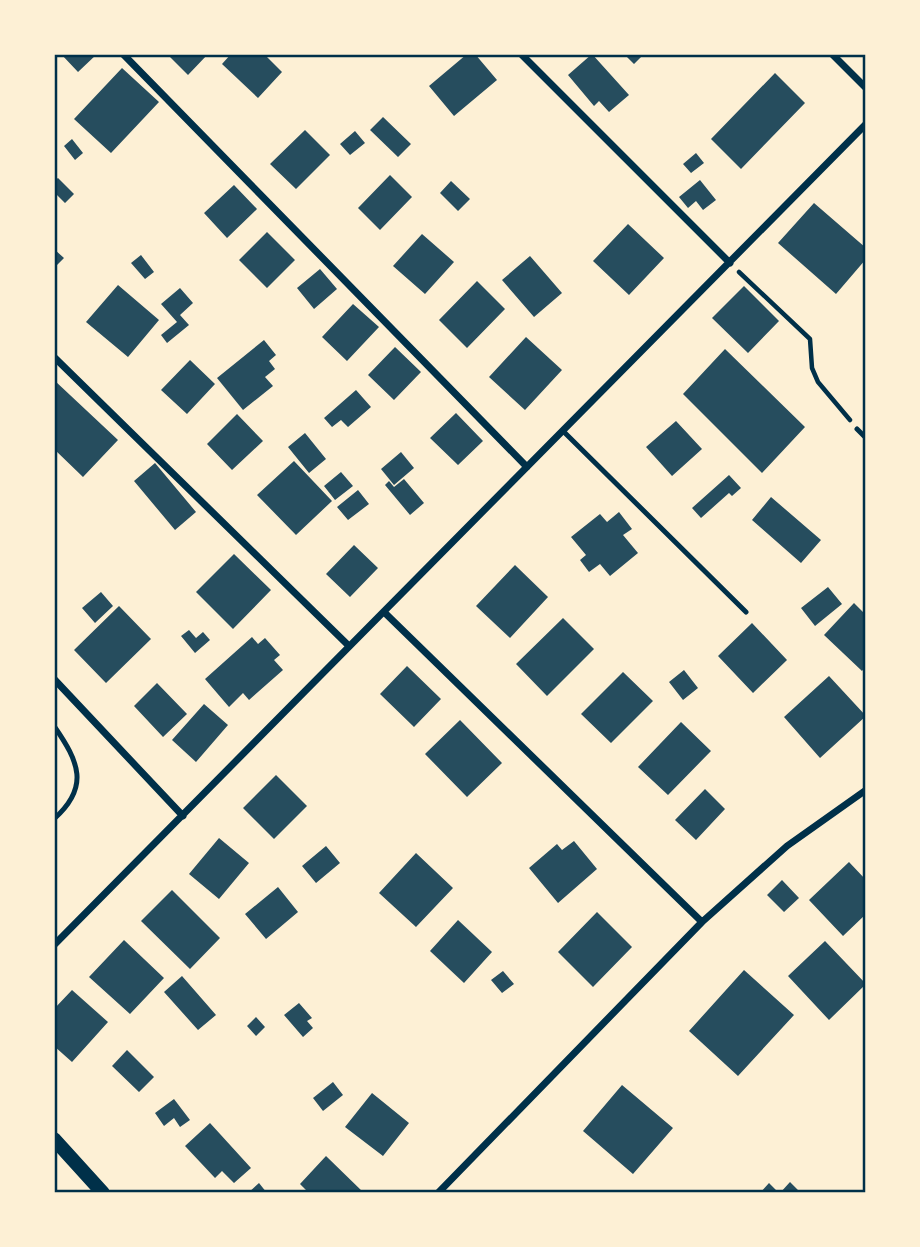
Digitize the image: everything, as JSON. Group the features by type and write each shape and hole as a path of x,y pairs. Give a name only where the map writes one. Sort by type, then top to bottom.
{"main road":[{"path":"54,1139 103,1193"}],"street":[{"path":"123,54 527,467"},
{"path":"521,54 730,263"},
{"path":"832,54 866,89"},
{"path":"54,945 866,124"},
{"path":"54,357 349,646"},
{"path":"384,612 702,922"},
{"path":"54,679 183,816"},
{"path":"438,1193 702,922 787,846 866,790"}],"lane":[{"path":"857,429 866,438"},
{"path":"563,431 746,612"},
{"path":"54,726 71,755 78,785 75,797 54,819"}],"path":[{"path":"730,263 810,339 812,368 818,382 857,429"}],"building":[{"path":"61,54 97,54 78,72"},
{"path":"167,54 208,54 188,75"},
{"path":"231,54 264,54 282,72 258,98 222,64"},
{"path":"467,54 475,54 497,80 454,116 429,86"},
{"path":"592,54 629,95 609,112 599,101 594,106 568,75"},
{"path":"624,54 644,54 634,64"},
{"path":"122,68 159,102 111,153 74,119"},
{"path":"775,73 805,103 741,169 711,139"},
{"path":"383,117 411,144 398,157 370,130"},
{"path":"305,130 330,155 296,189 270,164"},
{"path":"355,131 365,143 350,155 340,144"},
{"path":"72,139 83,153 75,160 64,146"},
{"path":"696,153 704,163 691,173 683,164"},
{"path":"390,175 412,197 380,230 358,208"},
{"path":"58,178 74,194 65,203 54,192 54,181"},
{"path":"700,180 716,200 703,210 696,201 688,208 679,197"},
{"path":"451,181 470,199 458,211 440,193"},
{"path":"234,185 257,209 227,238 204,213"},
{"path":"814,203 866,248 866,259 836,294 778,243"},
{"path":"628,224 664,258 629,295 593,261"},
{"path":"267,232 295,260 267,288 239,260"},
{"path":"422,234 454,262 425,294 393,266"},
{"path":"54,249 64,258 54,268"},
{"path":"141,255 154,272 145,279 131,263"},
{"path":"530,256 562,293 534,317 502,280"},
{"path":"320,269 337,289 314,309 297,288"},
{"path":"477,281 505,309 467,348 439,320"},
{"path":"118,285 159,320 128,357 86,322"},
{"path":"744,286 779,321 748,353 712,318"},
{"path":"180,288 193,303 180,315 189,325 167,343 161,335 177,322 161,304"},
{"path":"353,304 379,327 347,361 322,337"},
{"path":"526,337 562,370 525,410 489,377"},
{"path":"264,340 276,355 269,361 275,369 265,377 273,386 243,410 217,378"},
{"path":"395,347 421,372 394,400 368,375"},
{"path":"725,349 805,427 762,473 683,394"},
{"path":"190,360 215,384 187,414 161,390"},
{"path":"54,380 118,440 83,477 54,449"},
{"path":"356,390 371,407 348,427 341,420 332,427 324,418"},
{"path":"456,413 483,441 458,465 430,438"},
{"path":"237,414 263,441 232,470 207,444"},
{"path":"676,421 702,449 672,476 646,447"},
{"path":"305,433 326,459 309,473 288,447"},
{"path":"401,452 414,468 394,485 381,469"},
{"path":"294,461 332,501 296,535 257,495"},
{"path":"155,463 196,512 175,530 134,481"},
{"path":"341,472 353,486 335,500 324,486"},
{"path":"729,475 741,488 732,496 729,493 701,518 692,508"},
{"path":"404,479 424,503 410,515 385,485 389,481 394,487"},
{"path":"358,490 369,504 348,520 337,507"},
{"path":"771,497 821,540 801,563 752,520"},
{"path":"619,512 632,529 623,535 638,553 610,576 600,564 589,572 580,560 586,555 571,537 600,514 607,522"},
{"path":"354,545 378,568 350,597 326,574"},
{"path":"234,554 271,590 233,629 196,592"},
{"path":"515,565 548,597 510,638 476,606"},
{"path":"828,587 842,604 815,626 801,608"},
{"path":"101,592 113,606 95,623 82,608"},
{"path":"854,603 866,615 866,666 862,671 824,635"},
{"path":"119,606 151,639 106,683 74,650"},
{"path":"563,618 594,649 547,696 516,664"},
{"path":"752,623 787,660 753,693 718,656"},
{"path":"189,630 196,638 203,632 210,640 195,653 181,636"},
{"path":"252,637 258,644 265,638 280,655 274,660 283,670 249,700 243,693 229,707 205,679"},
{"path":"407,666 441,699 414,727 380,694"},
{"path":"684,670 698,688 683,700 669,682"},
{"path":"623,672 653,701 611,743 581,714"},
{"path":"829,676 866,716 820,758 784,717"},
{"path":"157,683 187,714 163,737 134,706"},
{"path":"204,704 228,725 196,762 172,740"},
{"path":"460,720 502,763 467,797 425,754"},
{"path":"681,722 711,751 668,795 638,767"},
{"path":"276,775 307,806 274,839 243,808"},
{"path":"705,789 725,809 696,840 675,820"},
{"path":"219,838 249,863 219,899 189,874"},
{"path":"574,841 597,869 558,903 529,868 557,844 562,850"},
{"path":"326,846 340,863 316,883 302,866"},
{"path":"416,853 453,888 416,927 379,893"},
{"path":"849,862 866,880 866,914 843,936 809,900"},
{"path":"782,880 799,898 784,912 767,895"},
{"path":"278,887 298,912 266,939 245,914"},
{"path":"172,890 220,938 190,969 141,921"},
{"path":"597,912 632,947 593,987 558,952"},
{"path":"458,920 492,952 464,983 430,951"},
{"path":"124,940 164,978 130,1014 89,977"},
{"path":"825,941 866,984 829,1020 788,976"},
{"path":"744,970 794,1015 738,1076 689,1031"},
{"path":"503,971 514,984 502,993 491,980"},
{"path":"182,976 216,1015 198,1030 164,992"},
{"path":"72,990 108,1022 72,1062 54,1046 54,1009"},
{"path":"299,1003 312,1018 307,1021 313,1028 303,1037 284,1015"},
{"path":"256,1017 265,1027 256,1036 247,1026"},
{"path":"127,1050 154,1077 139,1092 112,1066"},
{"path":"333,1082 343,1095 323,1111 313,1098"},
{"path":"622,1085 673,1128 633,1174 583,1131"},
{"path":"372,1093 409,1123 383,1156 345,1127"},
{"path":"174,1099 190,1120 180,1127 174,1118 164,1126 155,1113"},
{"path":"210,1123 251,1168 234,1183 222,1171 215,1178 185,1146"},
{"path":"326,1156 364,1193 309,1193 300,1184"},
{"path":"790,1182 801,1193 780,1193"},
{"path":"259,1183 267,1193 248,1193"},
{"path":"769,1183 779,1193 760,1193"}]}
